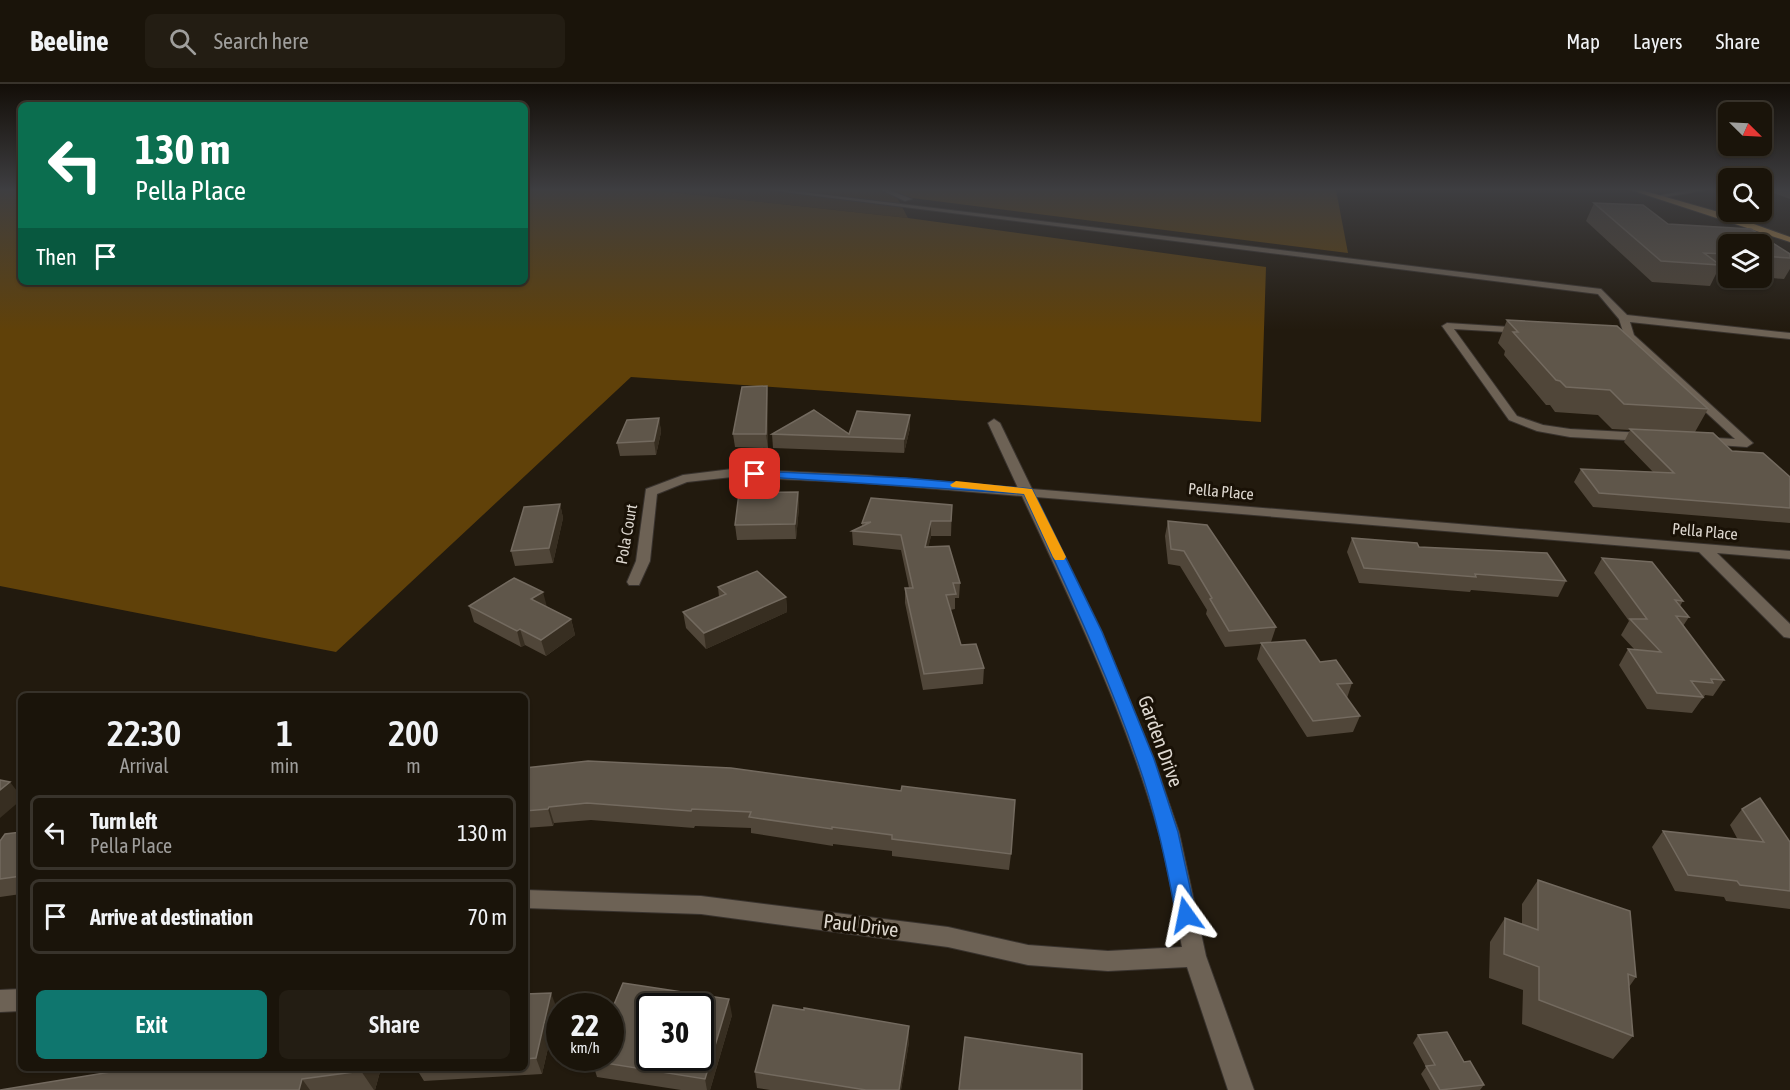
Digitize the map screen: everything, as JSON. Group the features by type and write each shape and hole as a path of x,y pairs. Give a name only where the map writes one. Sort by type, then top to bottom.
{"street":[{"path":"1164,237 1601,292 1624,318 1790,336"},
{"path":"1624,318 1623,336 1747,443 1688,440"},
{"path":"1537,331 1447,326 1514,418 1541,428 1570,433 1652,438"},
{"name":"Garden Drive","path":"994,423 1094,632 1146,759 1168,832 1195,956 1241,1090"},
{"name":"Pella Place","path":"651,492 692,477 732,473 874,480 1790,555"},
{"name":"Pola Court","path":"634,582 643,561 651,492"},
{"path":"1702,547 1790,633"},
{"name":"Paul Drive","path":"528,899 701,905 948,937 1028,955 1108,961 1195,956"},
{"path":"0,1000 18,1000"}],"shaded area":[{"path":"0,237 18,237 18,285 528,285 528,237 1046,237 1266,267 1261,422 631,377 336,652 0,586"},
{"path":"1221,237 1345,237 1348,253"}],"building":[{"path":"1633,237 1718,237 1718,254 1704,253 1718,265 1661,261"},
{"path":"1772,242 1790,254 1790,258 1772,257"},
{"path":"1507,320 1617,326 1708,409 1624,404 1610,390 1566,387 1556,380 1513,332 1518,332"},
{"path":"767,386 766,434 733,434 742,387"},
{"path":"814,410 849,434 857,411 910,415 904,439 772,434"},
{"path":"659,418 654,441 617,443 627,420"},
{"path":"1630,429 1713,433 1732,451 1763,453 1790,477 1790,508 1599,493 1581,469 1674,473"},
{"path":"798,492 795,524 735,525 739,493"},
{"path":"871,498 952,505 951,521 931,521 925,547 949,546 960,583 953,583 956,594 946,595 961,645 976,644 984,668 924,674 905,588 913,588 901,535 852,531 871,522 862,523"},
{"path":"560,504 549,548 511,551 524,507"},
{"path":"1168,521 1207,525 1276,627 1229,631 1184,551 1171,549"},
{"path":"1352,538 1417,543 1419,547 1547,553 1566,581 1364,568"},
{"path":"1602,558 1652,562 1683,601 1675,600 1689,617 1676,616 1724,680 1711,679 1713,683 1691,681 1703,697 1657,693 1628,649 1661,652 1630,619 1647,619"},
{"path":"757,571 786,597 704,633 683,612 726,594 718,587"},
{"path":"514,578 543,592 531,599 571,619 541,640 520,629 517,631 469,606"},
{"path":"1305,640 1320,662 1336,660 1352,683 1337,684 1360,716 1313,721 1261,643"},
{"path":"588,761 731,768 901,791 902,786 1015,800 1011,854 892,839 892,835 749,817 751,812 692,809 691,811 587,803 528,811 528,768"},
{"path":"0,780 10,782 0,790"},
{"path":"1760,798 1790,842 1790,891 1740,885 1737,881 1688,875 1663,831 1764,842 1742,809"},
{"path":"18,832 18,876 0,879 0,841 5,834"},
{"path":"1538,880 1630,911 1636,977 1628,974 1633,1036 1539,1000 1539,967 1504,954 1505,918 1538,930"},
{"path":"623,983 689,993 636,993 636,1068 624,1066 624,993 619,993"},
{"path":"546,993 546,1015 536,1058 528,1059 528,994"},
{"path":"714,997 729,999 714,1049"},
{"path":"773,1005 909,1026 899,1090 866,1090 755,1072"},
{"path":"1447,1032 1464,1062 1470,1061 1484,1085 1440,1090 1426,1066 1435,1065 1418,1035"},
{"path":"965,1037 1082,1054 1082,1090 959,1090"},
{"path":"117,1071 361,1071 302,1079 299,1090 0,1090"},
{"path":"655,1071 707,1071 705,1079"}],"slow traffic":[{"path":"956,485 1028,491 1059,557"}],"route":[{"path":"755,474 948,484 1028,491 1094,632 1146,759 1168,832 1186,915"}]}
